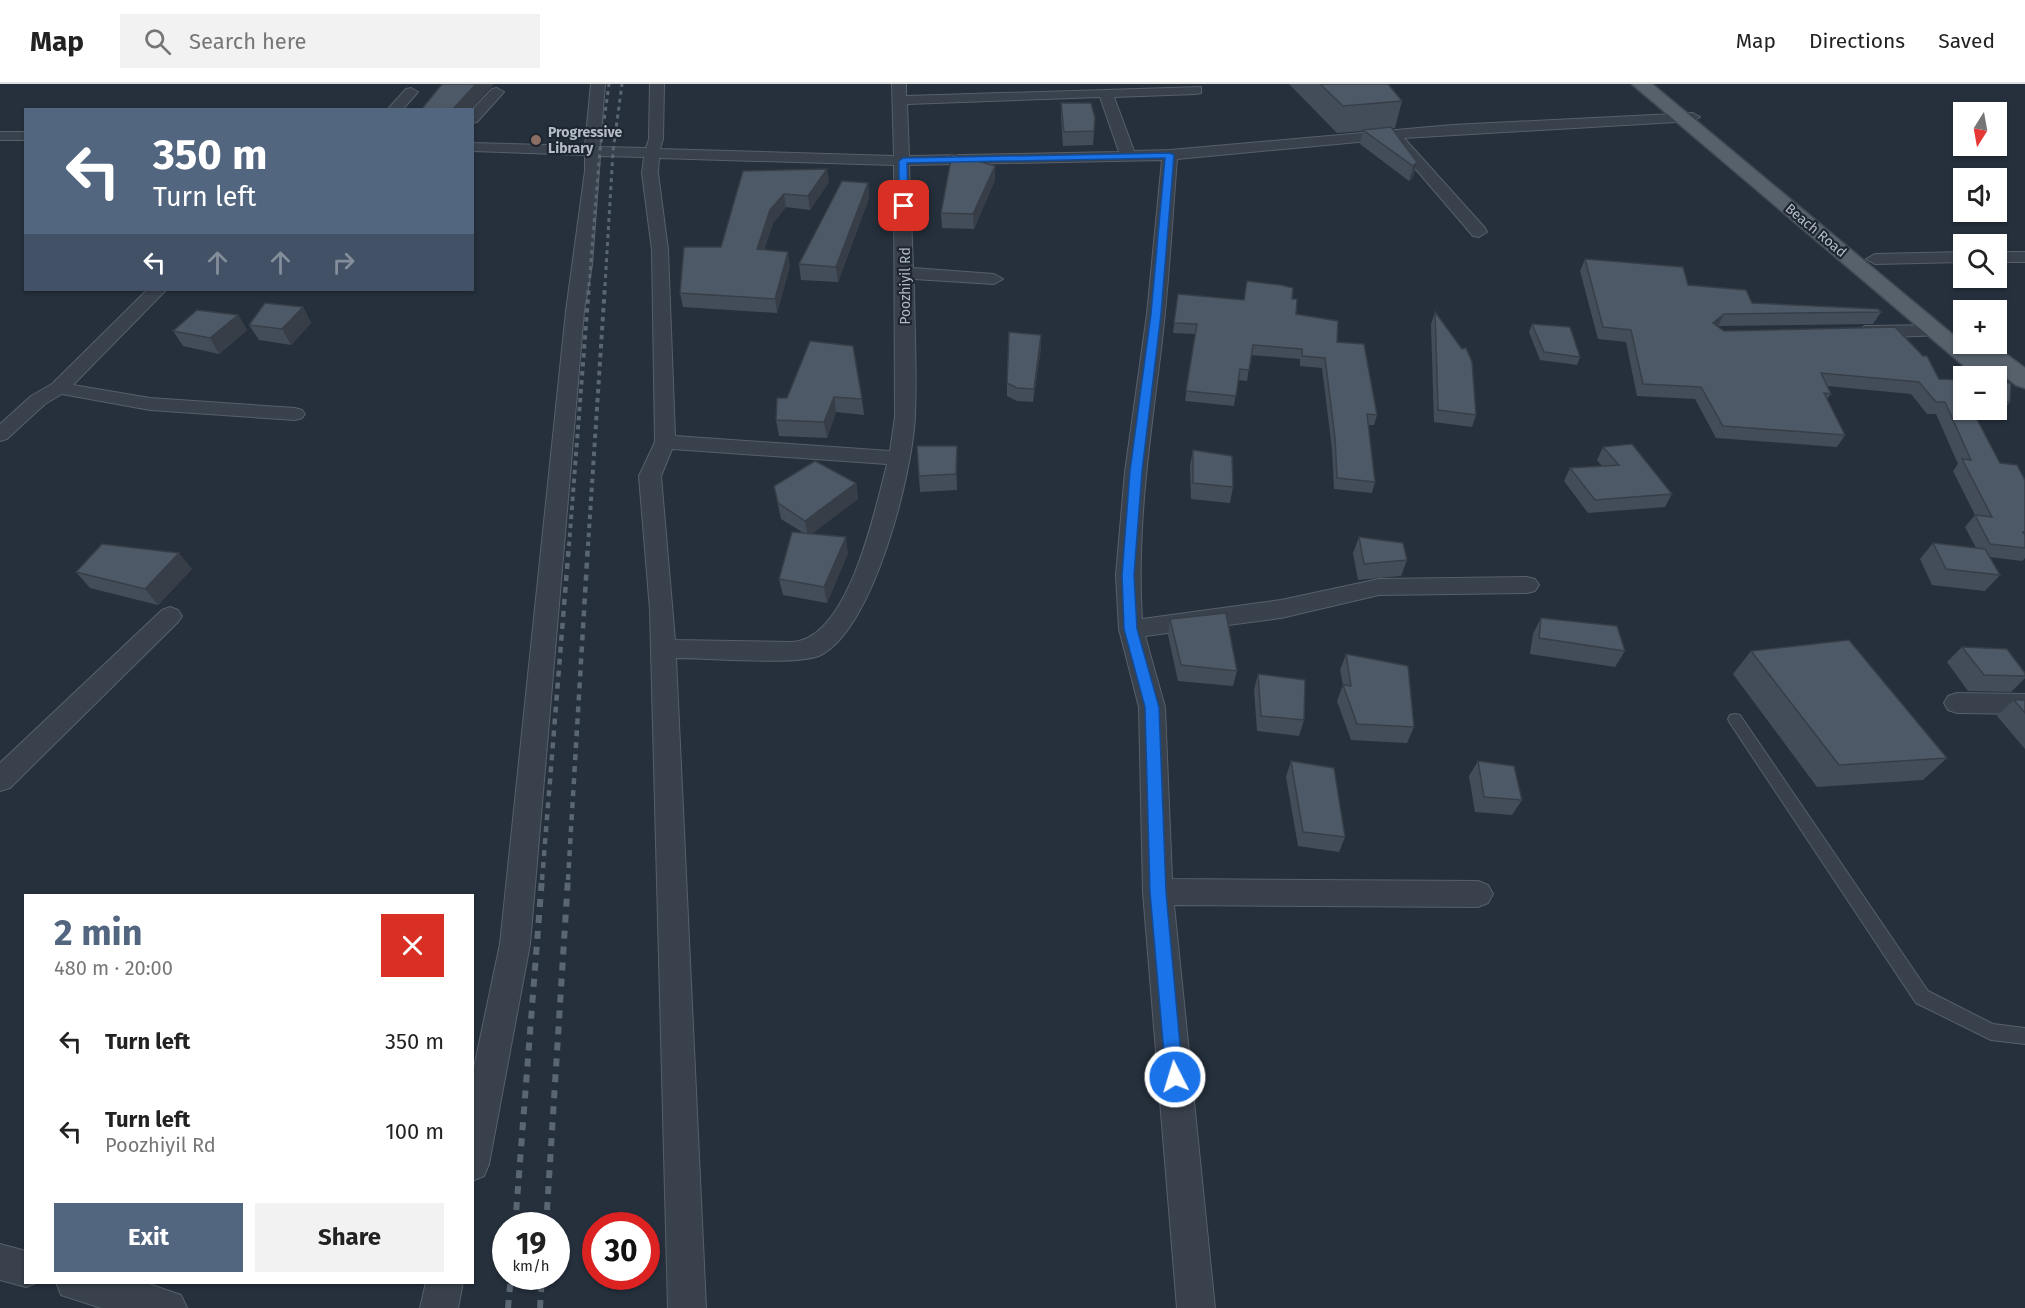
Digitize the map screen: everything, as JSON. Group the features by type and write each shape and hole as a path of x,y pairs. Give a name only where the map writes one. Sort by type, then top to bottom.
{"main road":[{"name":"Beach Road","path":"1641,84 1687,117 1979,366"},
{"path":"1654,84 1687,117 1875,259 1953,323"},
{"path":"1991,354 2025,380"},
{"path":"2007,390 2025,405"}],"street":[{"path":"474,1154 515,944 575,310 583,265 586,213 593,171 591,149 598,84"},
{"path":"657,84 656,139 652,152 652,204 660,250 665,442 650,476 663,649 687,1308"},
{"path":"899,92 1106,95 1196,90"},
{"path":"396,108 411,92"},
{"path":"474,117 497,92"},
{"name":"Poozhiyil Rd","path":"663,649 783,651 810,649 826,641 845,616 874,555 899,458 905,417 903,161 899,92"},
{"path":"1106,95 1128,156"},
{"path":"474,147 591,149 903,161 1170,155 1393,135 1687,117"},
{"path":"1393,135 1479,231"},
{"path":"0,136 24,136"},
{"path":"1170,155 1156,314 1136,471 1128,575 1131,629 1152,707 1158,892 1196,1308"},
{"path":"2007,257 2025,256"},
{"path":"1875,259 1953,257"},
{"path":"905,273 994,279"},
{"path":"0,435 38,400 59,388 156,291"},
{"path":"1842,332 1937,331"},
{"path":"59,388 150,404 295,414"},
{"path":"665,442 899,458"},
{"path":"1131,629 1281,609 1321,597 1380,587 1527,585"},
{"path":"0,780 170,616"},
{"path":"1957,703 2025,704"},
{"path":"1158,892 1478,894"},
{"path":"0,1262 24,1268"},
{"path":"81,1284 168,1308"},
{"path":"439,1308 445,1284"}],"lane":[{"path":"1735,719 1922,998 1991,1032 2025,1036"}],"building":[{"path":"442,84 476,84 454,108 423,108"},
{"path":"1320,84 1388,84 1402,101 1343,106"},
{"path":"1061,103 1091,103 1095,118 1094,131 1064,132"},
{"path":"1391,127 1417,162 1413,166 1363,130"},
{"path":"952,154 995,166 973,214 941,213"},
{"path":"827,169 808,196 784,194 770,210 757,249 788,252 775,299 680,293 684,247 721,247 743,171"},
{"path":"842,181 868,183 836,267 799,264"},
{"path":"1585,259 1683,267 1688,285 1746,290 1752,303 1878,309 1881,312 1724,314 1713,323 1724,331 1895,327 1923,356 1927,356 1939,379 1953,380 1953,420 1945,402 1936,402 1919,382 1821,373 1831,394 1824,393 1845,435 1723,426 1701,387 1643,384 1631,330 1603,327"},
{"path":"1247,281 1293,288 1292,299 1297,299 1296,314 1338,321 1337,342 1364,344 1377,415 1367,414 1375,482 1337,478 1335,438 1325,358 1302,356 1302,349 1253,345 1249,370 1240,369 1236,396 1186,391 1197,324 1174,323 1178,294 1244,300"},
{"path":"265,303 303,307 282,329 249,325"},
{"path":"197,310 238,315 210,338 173,331"},
{"path":"1435,312 1462,349 1466,348 1472,362 1476,415 1438,410"},
{"path":"1532,324 1570,327 1580,357 1544,352"},
{"path":"1009,332 1041,335 1034,389 1017,388 1007,383"},
{"path":"810,341 853,346 862,399 834,397 824,422 776,420 777,398 787,398"},
{"path":"2007,383 2011,383 2010,402 2007,402"},
{"path":"1953,420 1977,420 2000,463 2017,465 2025,480 2025,532 2023,532 2025,548 1990,544 1975,515 1992,517 1962,459 1971,460"},
{"path":"1632,444 1672,494 1595,500 1570,468 1619,465 1603,447"},
{"path":"917,446 957,446 956,474 919,476"},
{"path":"1193,450 1232,456 1233,487 1193,483"},
{"path":"815,461 856,483 805,521 778,503 774,486"},
{"path":"792,532 846,537 824,587 779,579"},
{"path":"1359,537 1403,543 1407,560 1364,564"},
{"path":"1933,543 1985,549 2000,575 1946,569"},
{"path":"102,544 179,553 145,589 76,572"},
{"path":"1226,613 1237,671 1181,665 1170,619"},
{"path":"1541,618 1617,626 1625,651 1539,638"},
{"path":"1849,640 1947,758 1839,765 1751,651"},
{"path":"1962,647 2007,649 2025,676 1984,675"},
{"path":"1346,654 1408,666 1414,727 1357,724 1343,685 1351,686"},
{"path":"1258,674 1305,680 1304,720 1261,716"},
{"path":"2014,700 2025,700 2025,713"},
{"path":"1291,761 1334,768 1345,837 1303,832"},
{"path":"1478,761 1514,766 1522,800 1484,797"}],"railway":[{"path":"589,286 600,150 609,84"},
{"path":"605,286 613,151 622,84"},
{"path":"569,546 589,285"},
{"path":"588,546 605,285"},
{"path":"542,880 569,544"},
{"path":"568,880 588,544"},
{"path":"516,1212 542,878"},
{"path":"547,1212 568,878"},
{"path":"508,1308 510,1290"},
{"path":"540,1308 541,1290"}],"place":[{"name":"Progressive Library","path":"536,140"}],"route":[{"path":"904,206 903,161 1170,155 1156,314 1136,471 1128,575 1131,629 1152,707 1152,776 1158,892 1175,1077"}]}
